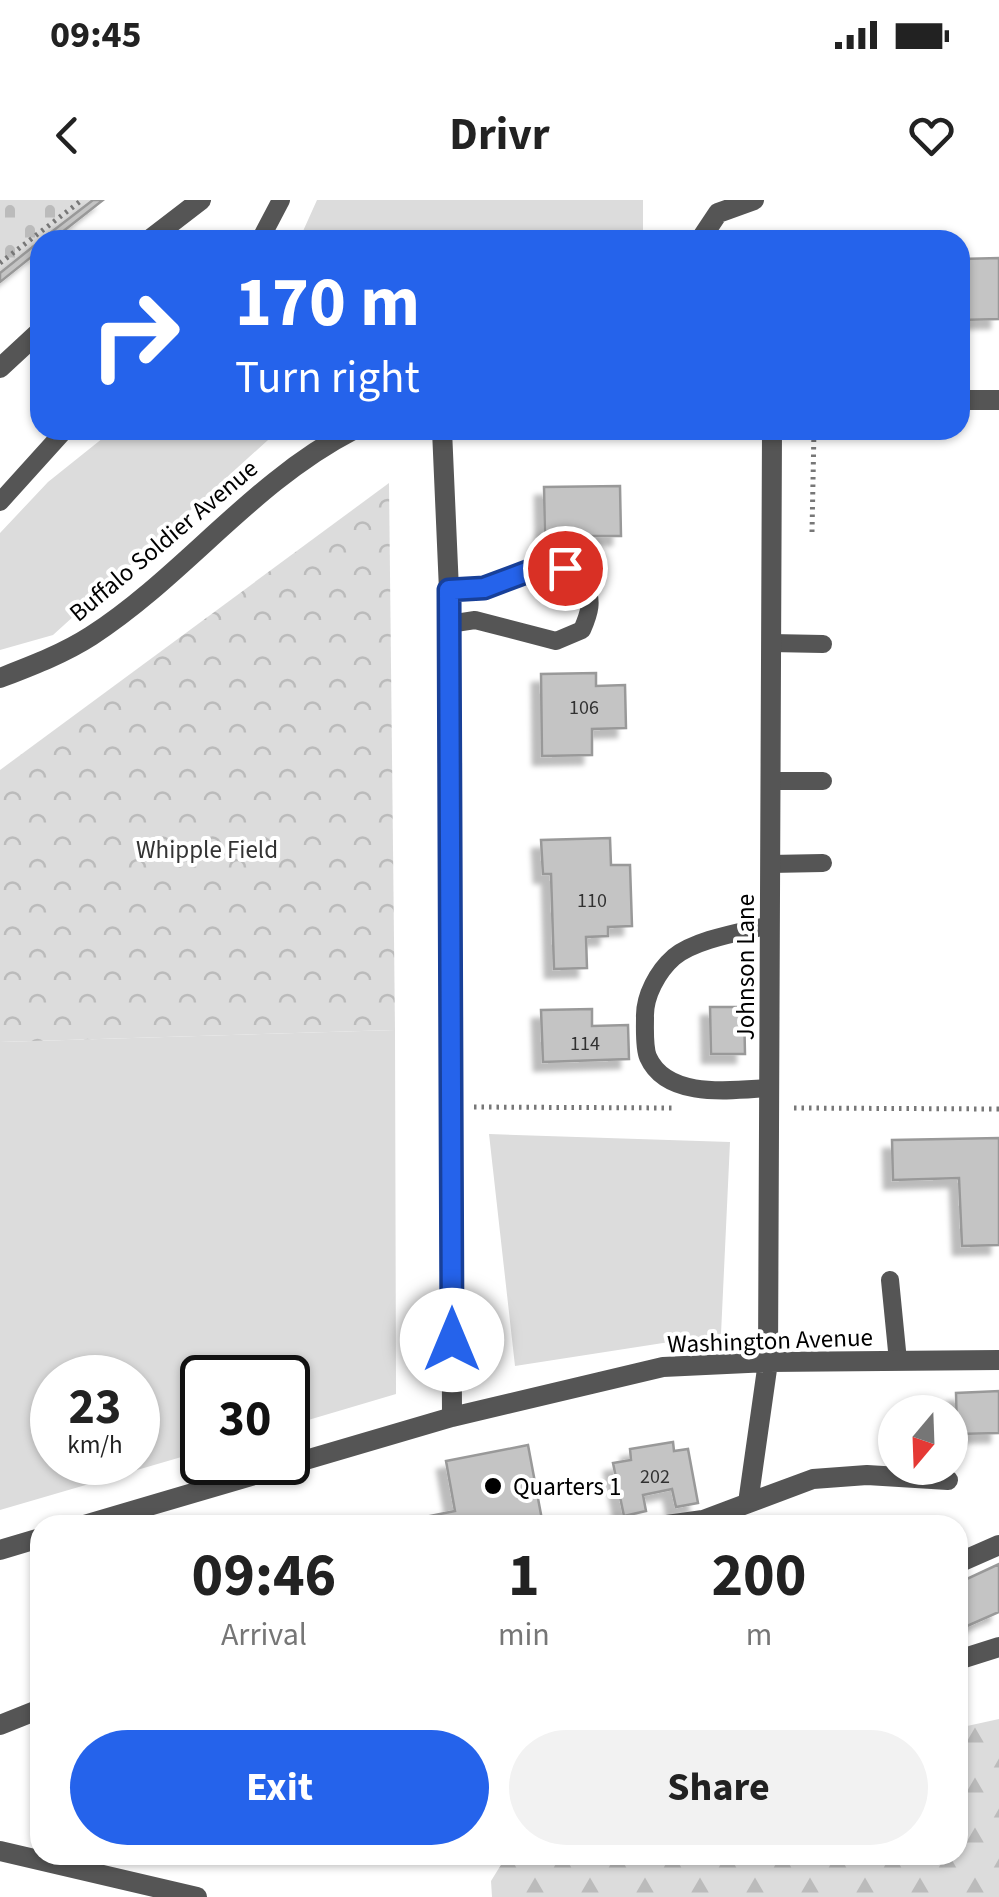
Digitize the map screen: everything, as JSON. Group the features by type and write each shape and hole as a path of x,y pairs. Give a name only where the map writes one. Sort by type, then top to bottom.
{"street":[{"path":"161,230 201,200"},
{"path":"707,230 718,213 754,200"},
{"path":"0,368 30,340"},
{"path":"970,400 999,400"},
{"name":"Buffalo Soldier Avenue","path":"0,678 47,660 92,635 275,479 334,440"},
{"path":"442,440 450,624 452,1417"},
{"name":"Johnson Lane","path":"748,1503 768,1362 772,440"},
{"name":"Washington Avenue","path":"118,1515 452,1417 663,1367 999,1360"},
{"path":"716,1515 813,1480 878,1476"},
{"path":"0,1550 30,1541"},
{"path":"968,1559 999,1545"},
{"path":"968,1657 999,1646"},
{"path":"0,1724 30,1713"},
{"path":"0,1850 30,1857"},
{"path":"63,1865 197,1897"}],"lane":[{"path":"266,230 282,200"},
{"path":"0,502 56,440"},
{"path":"449,590 484,588 548,564 576,574 587,588 590,600 582,630 556,641 475,620 450,624"},
{"path":"770,643 824,644"},
{"path":"770,781 824,781"},
{"path":"770,864 824,863"},
{"path":"769,1098 708,1091 679,1084 660,1073 648,1056 644,1012 658,974 677,954 726,935 770,926"},
{"path":"890,1280 898,1361"}],"path":[{"path":"43,230 82,200"},
{"path":"0,263 30,240"},
{"path":"812,532 814,440"},
{"path":"769,1098 999,1110"},
{"path":"451,1107 690,1108"}],"green space":[{"path":"0,200 103,200 65,230 30,230 30,258 0,282"},
{"path":"317,200 643,200 643,230 304,230"},
{"path":"100,440 268,440 53,635 0,650 0,533 48,482"},
{"name":"Whipple Field","path":"389,483 395,1030 0,1042 0,770"},
{"path":"395,1030 396,1394 310,1419 310,1355 180,1355 180,1457 160,1463 160,1355 30,1355 30,1485 86,1485 0,1510 0,1042"},
{"path":"489,1134 730,1142 721,1334 515,1366"},
{"path":"999,1719 999,1897 492,1897 491,1881 501,1865 968,1865 968,1726"}],"building":[{"path":"93,200 103,200 65,230 54,230"},
{"path":"30,249 30,258 0,282 0,273"},
{"path":"999,258 999,319 970,320 970,259"},
{"path":"620,486 621,536 545,536 544,487"},
{"path":"596,673 596,686 625,685 626,728 592,729 592,755 542,756 541,674"},
{"path":"610,838 611,865 630,865 632,926 608,927 608,936 586,937 587,968 554,969 551,874 543,874 541,840"},
{"path":"710,1007 744,1007 745,1054 711,1054"},
{"path":"592,1009 592,1026 628,1025 629,1059 543,1062 541,1010"},
{"path":"999,1138 999,1245 962,1246 959,1178 893,1180 892,1140"},
{"path":"999,1391 999,1433 968,1434 968,1395 956,1393"},
{"path":"673,1442 674,1451 688,1449 698,1503 676,1507 672,1489 643,1495 646,1511 624,1515 613,1463 631,1460 630,1449"},
{"name":"Quarters 1","path":"528,1445 541,1515 435,1515 455,1511 446,1461"},
{"path":"999,1564 999,1612 968,1626 968,1578"}],"place":[{"name":"Quarters 1","path":"493,1486"}],"route":[{"path":"452,1340 449,590 484,588 548,564 565,568"}]}
